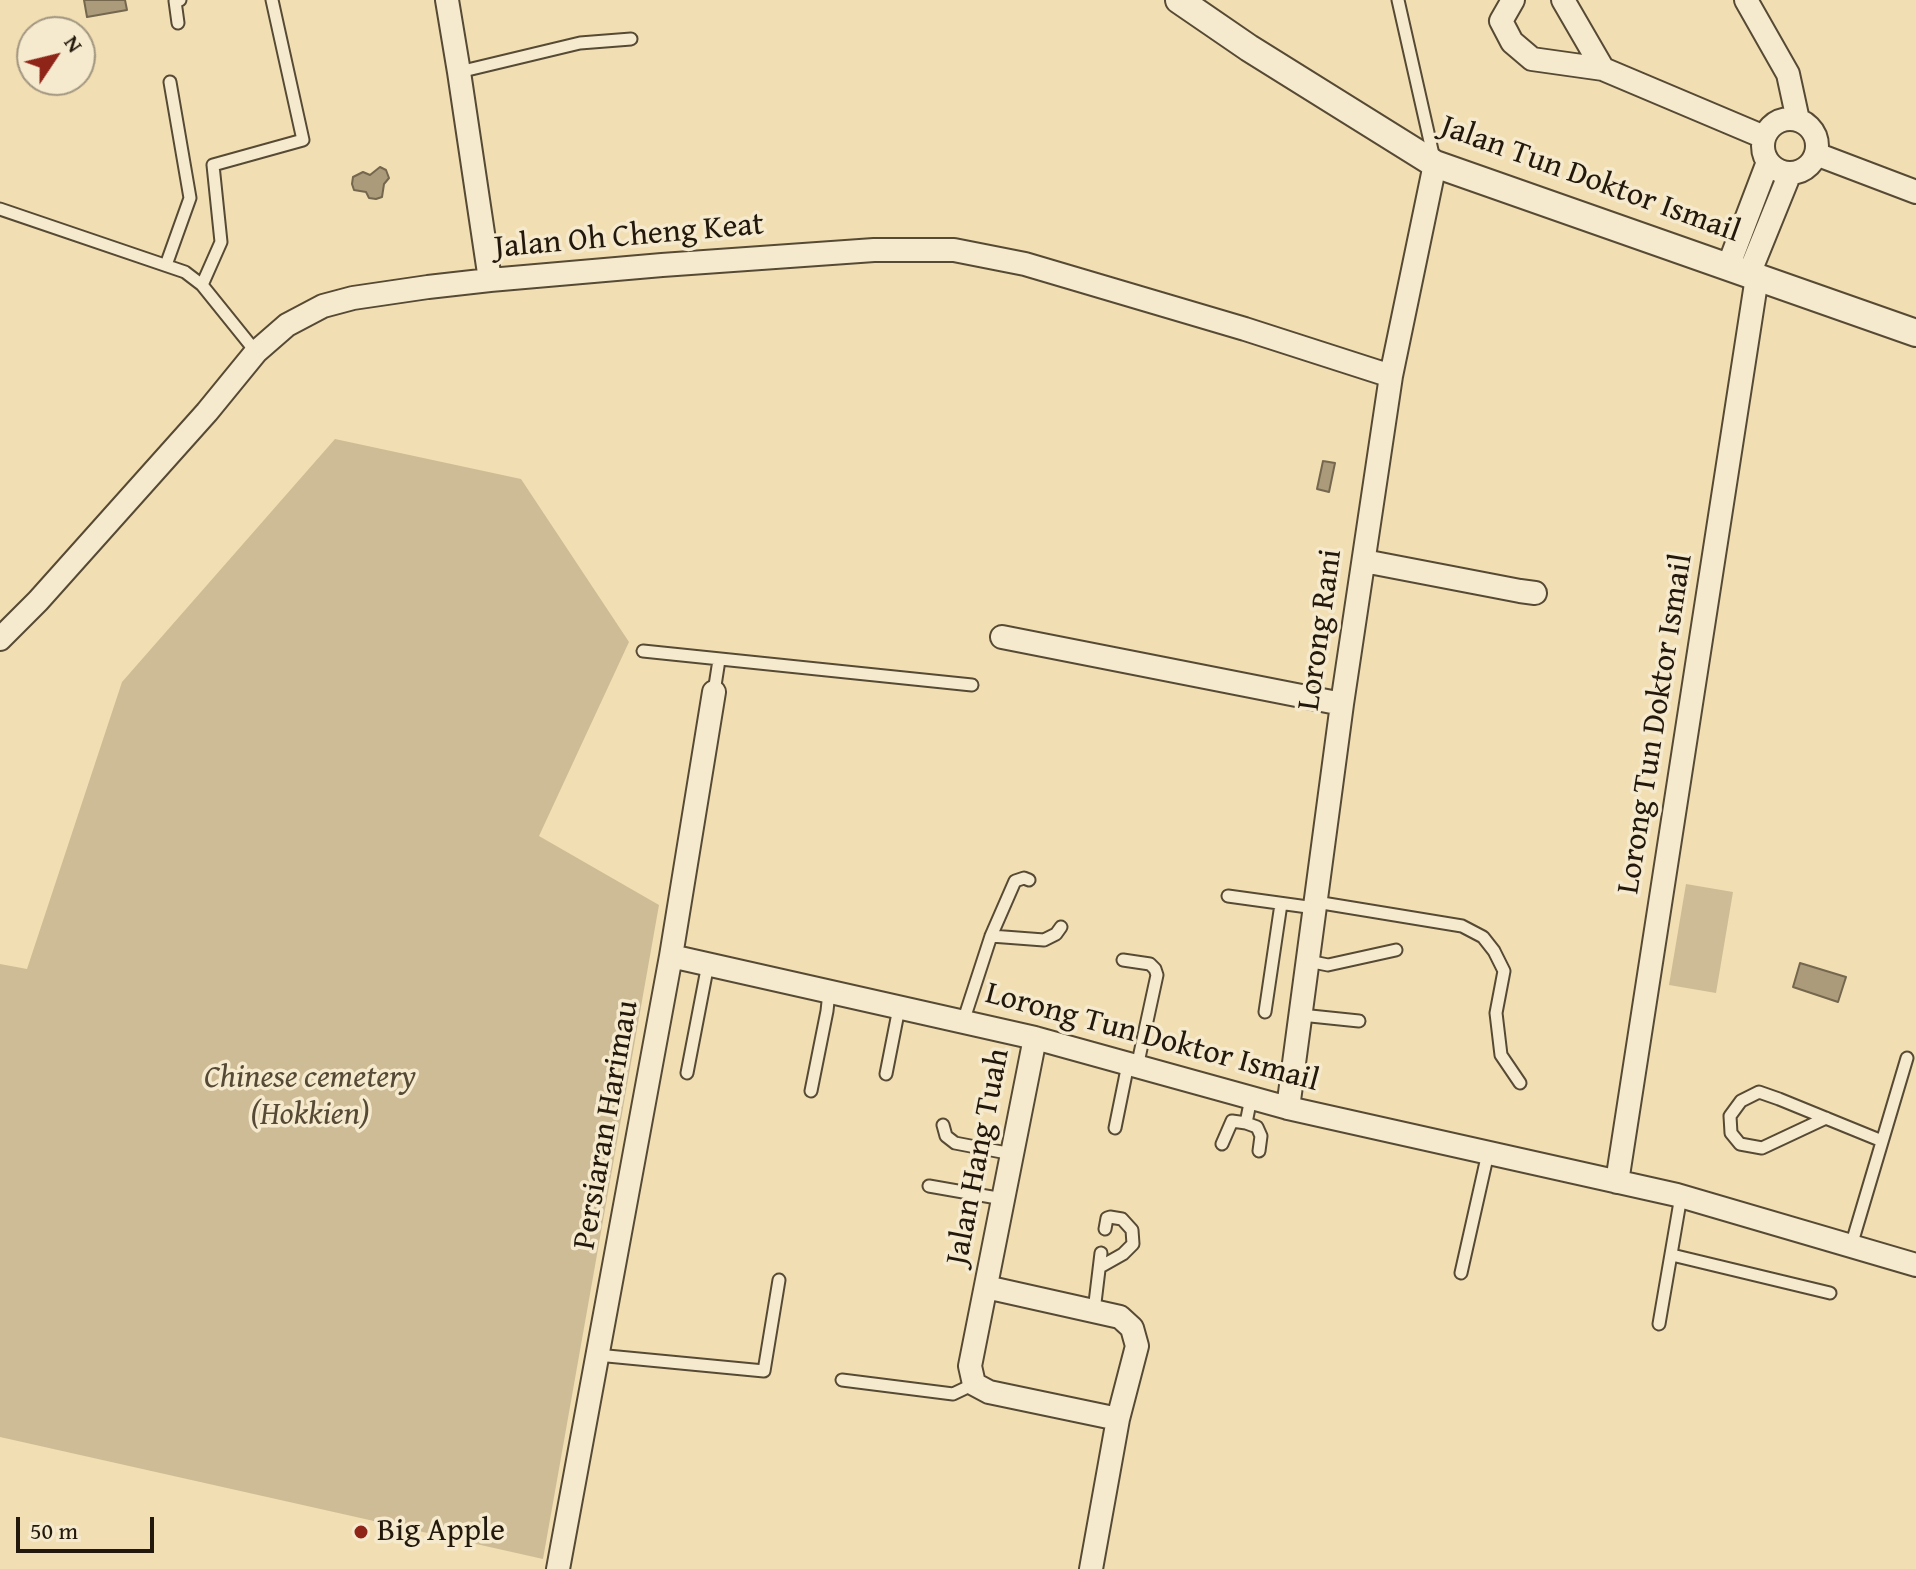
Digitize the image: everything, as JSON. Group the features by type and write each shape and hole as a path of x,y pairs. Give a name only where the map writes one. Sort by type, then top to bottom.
{"street":[{"path":"447,0 490,280"},
{"name":"Jalan Tun Doktor Ismail","path":"1179,0 1435,164 1916,333"},
{"path":"1513,0 1501,21 1512,42 1532,59 1603,69 1764,137"},
{"path":"1563,0 1603,69"},
{"path":"1746,0 1788,74 1798,120"},
{"path":"1790,118 1798,120 1812,130 1816,154 1806,168 1790,173 1781,172 1768,162 1764,154 1764,137 1774,124 1790,118"},
{"path":"1816,154 1916,192"},
{"path":"1745,272 1768,162"},
{"name":"Lorong Rani","path":"1288,1108 1342,704 1391,376 1435,164"},
{"path":"1745,272 1790,173"},
{"name":"Jalan Oh Cheng Keat","path":"0,639 175,448 256,352 287,325 323,306 353,298 490,280 662,265 874,250 954,250 1025,264 1391,376"},
{"name":"Lorong Tun Doktor Ismail","path":"1617,1182 1745,272"},
{"path":"1364,561 1535,593"},
{"path":"1002,637 1342,704"},
{"name":"Persiaran Harimau","path":"558,1569 671,956 714,692"},
{"name":"Lorong Tun Doktor Ismail","path":"671,956 1035,1038 1288,1108 1681,1196 1916,1265"},
{"name":"Jalan Hang Tuah","path":"974,1384 970,1366 1035,1038"},
{"name":"Jalan Hang Tuah","path":"986,1287 1120,1317 1132,1328 1137,1346 1118,1419 1091,1569"},
{"path":"974,1384 989,1392 1118,1419"}],"lane":[{"path":"178,23 175,1 180,0"},
{"path":"202,285 221,242 213,165 303,140 272,0"},
{"path":"1398,0 1435,164"},
{"path":"459,72 580,43 631,39"},
{"path":"166,265 190,198 170,82"},
{"path":"0,209 185,272 202,285 256,352"},
{"path":"643,651 972,685"},
{"path":"714,692 719,660"},
{"path":"963,1022 991,936 1015,881 1029,880"},
{"path":"1228,896 1462,926 1483,937 1504,971 1496,1013 1501,1055 1520,1083"},
{"path":"1265,1012 1281,904"},
{"path":"991,936 1044,940 1056,934 1061,927"},
{"path":"1308,961 1328,965 1396,950"},
{"path":"1115,1128 1157,975 1150,964 1123,960"},
{"path":"687,1073 708,964"},
{"path":"811,1091 829,992"},
{"path":"886,1074 899,1008"},
{"path":"1301,1015 1359,1021"},
{"path":"1851,1246 1907,1058"},
{"path":"1826,1118 1762,1148 1740,1144 1731,1133 1730,1116 1741,1101 1759,1092 1826,1118 1882,1141"},
{"path":"1246,1123 1251,1098"},
{"path":"1222,1144 1232,1121 1246,1123 1257,1127 1261,1136 1259,1151"},
{"path":"943,1125 946,1136 955,1143 1012,1154"},
{"path":"1461,1273 1488,1153"},
{"path":"929,1186 1003,1199"},
{"path":"1659,1324 1681,1196"},
{"path":"1100,1267 1123,1254 1133,1244 1132,1230 1122,1219 1107,1218 1105,1229"},
{"path":"1094,1311 1101,1253"},
{"path":"1672,1255 1830,1293"},
{"path":"597,1355 764,1371 779,1280"},
{"path":"842,1380 953,1394 974,1384"}],"green space":[{"name":"Chinese cemetery (Hokkien)","path":"335,439 521,479 629,642 539,836 659,905 543,1559 0,1437 0,964 27,969 122,682"},
{"path":"1686,884 1733,892 1716,993 1669,985"}],"shaded area":[{"path":"84,0 125,0 127,10 87,16"},
{"path":"380,167 386,170 389,178 384,184 382,197 369,198 366,192 354,190 353,177 363,172 370,175"},
{"path":"1323,461 1335,463 1329,492 1317,489"},
{"path":"1800,963 1846,977 1838,1002 1793,987"}],"place":[{"name":"Big Apple","path":"361,1532"}]}
